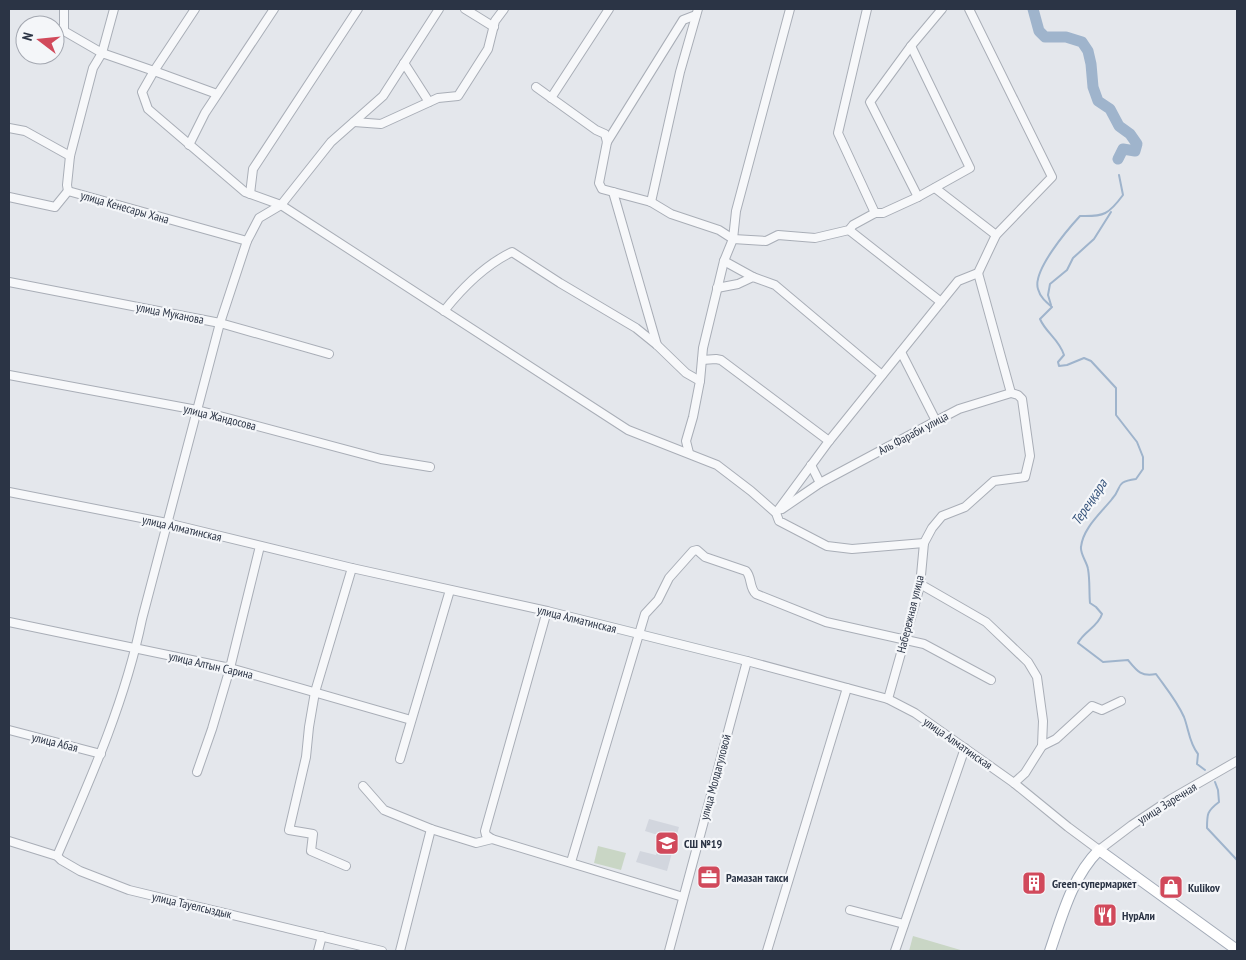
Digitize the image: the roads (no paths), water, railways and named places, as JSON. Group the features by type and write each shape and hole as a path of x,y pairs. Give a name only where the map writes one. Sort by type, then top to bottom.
{"main road":[{"path":"1050,951 1079,874 1099,850 1237,950"}],"street":[{"path":"64,9 64,30 102,54 217,94"},
{"path":"68,191 70,156 93,68 102,54 114,9"},
{"path":"195,9 142,92 148,109 245,192 281,205 628,430 717,465 776,513 779,522 827,546 852,549 924,543"},
{"path":"189,144 205,113 274,9"},
{"path":"250,194 253,169 358,9"},
{"path":"57,856 101,754 136,648 220,323 247,241 259,218 281,205 331,142 383,96 439,9"},
{"path":"465,9 494,27"},
{"path":"354,122 381,124 438,98 458,96 488,49 495,21 504,9"},
{"path":"551,98 609,9"},
{"path":"689,453 686,440 693,417 700,381 703,348 724,261 733,239 736,212 790,9"},
{"path":"867,9 838,133 876,213"},
{"path":"918,197 870,102 911,46 942,9"},
{"path":"776,513 829,441 958,281 978,273 996,235 1052,176 969,9"},
{"path":"607,142 683,20 697,12"},
{"path":"651,202 680,72 697,12"},
{"path":"536,87 596,130 606,134 607,142 599,183 602,189 651,202 671,214 719,230 733,239 766,241 778,234 815,238 849,230 853,225 876,213 883,213 918,197 967,172 970,168 911,46"},
{"path":"404,63 429,102"},
{"path":"9,128 26,131 70,156"},
{"path":"935,188 996,235"},
{"name":"улица Кенесары Хана","path":"9,197 55,207 68,191 247,241"},
{"path":"613,192 656,345"},
{"path":"849,230 941,302"},
{"path":"444,311 464,287 482,271 512,252 560,284 636,328 686,373 700,381"},
{"path":"724,261 753,277 775,285 882,376"},
{"name":"Набережная улица","path":"888,699 920,584 924,543 932,528 942,516 965,507 994,481 1025,477 1030,456 1022,399 1018,395 1011,394 978,273"},
{"path":"717,288 738,284 753,277"},
{"name":"улица Муканова","path":"9,282 220,323 329,354"},
{"path":"901,352 936,421"},
{"path":"702,360 721,360 829,441"},
{"name":"улица Жандосова","path":"9,375 197,410 381,460 430,467"},
{"name":"Аль Фараби улица","path":"776,513 820,483 959,409 1011,394"},
{"path":"811,466 820,483"},
{"name":"улица Алматинская","path":"9,492 167,523 352,568 547,611 747,661 888,699 916,713 966,748 1099,850"},
{"path":"197,772 230,668 260,546"},
{"path":"571,862 645,614 658,600 670,578 690,554 697,550 705,557 746,571 752,591 756,594 826,622 924,644 991,680"},
{"path":"346,866 311,851 314,834 288,830 306,757 308,727 315,692 352,568"},
{"path":"920,584 986,622 1028,662 1037,677 1043,722 1042,746 1025,773 1014,783"},
{"path":"400,759 450,590"},
{"path":"547,611 485,831 486,836 683,896"},
{"name":"улица Алтын Сарина","path":"9,622 230,668 410,720"},
{"name":"улица Молдагуловой","path":"669,951 747,661"},
{"path":"767,951 846,688"},
{"path":"1042,746 1056,739 1092,706 1102,710 1121,701"},
{"name":"улица Абая","path":"9,730 101,754"},
{"path":"895,951 966,748"},
{"name":"улица Заречная","path":"1099,850 1171,799 1237,760"},
{"path":"363,786 384,810 431,829 476,843 492,839"},
{"path":"400,951 431,829"},
{"name":"улица Тауелсыздык","path":"9,842 57,856 60,860 80,871 129,890 382,951"},
{"path":"850,910 904,924"},
{"path":"318,951 322,936"}],"waterway":[{"name":"Тереңқара","path":"1033,9 1039,31 1045,37 1066,37 1082,42 1088,51 1093,87 1098,101 1110,109 1119,126 1130,134 1137,144 1135,151 1123,149 1118,159"},
{"name":"Тереңқара","path":"1119,175 1123,195 1105,213 1095,216 1080,216 1045,261 1038,281 1040,294 1052,307 1040,319 1056,340 1064,355 1058,362 1059,366 1084,358 1091,361 1116,388 1116,415 1137,442 1143,457 1143,469 1136,479 1122,483 1115,495 1093,521 1082,540 1081,550 1088,569 1090,603 1102,614 1078,643 1103,662 1128,660 1143,674 1156,674 1181,711 1191,741 1198,754 1197,764 1205,770"},
{"path":"1051,305 1048,295 1050,284 1067,270 1073,258 1094,239 1111,212"},
{"name":"Тереңқара","path":"1215,782 1219,802 1208,813 1207,828 1237,860"}],"place":[{"name":"СШ №19","path":"667,843"},
{"name":"Рамазан такси","path":"709,877"},
{"name":"Green-супермаркет","path":"1034,883"},
{"name":"Kulikov","path":"1171,887"},
{"name":"НурАли","path":"1105,915"}]}
